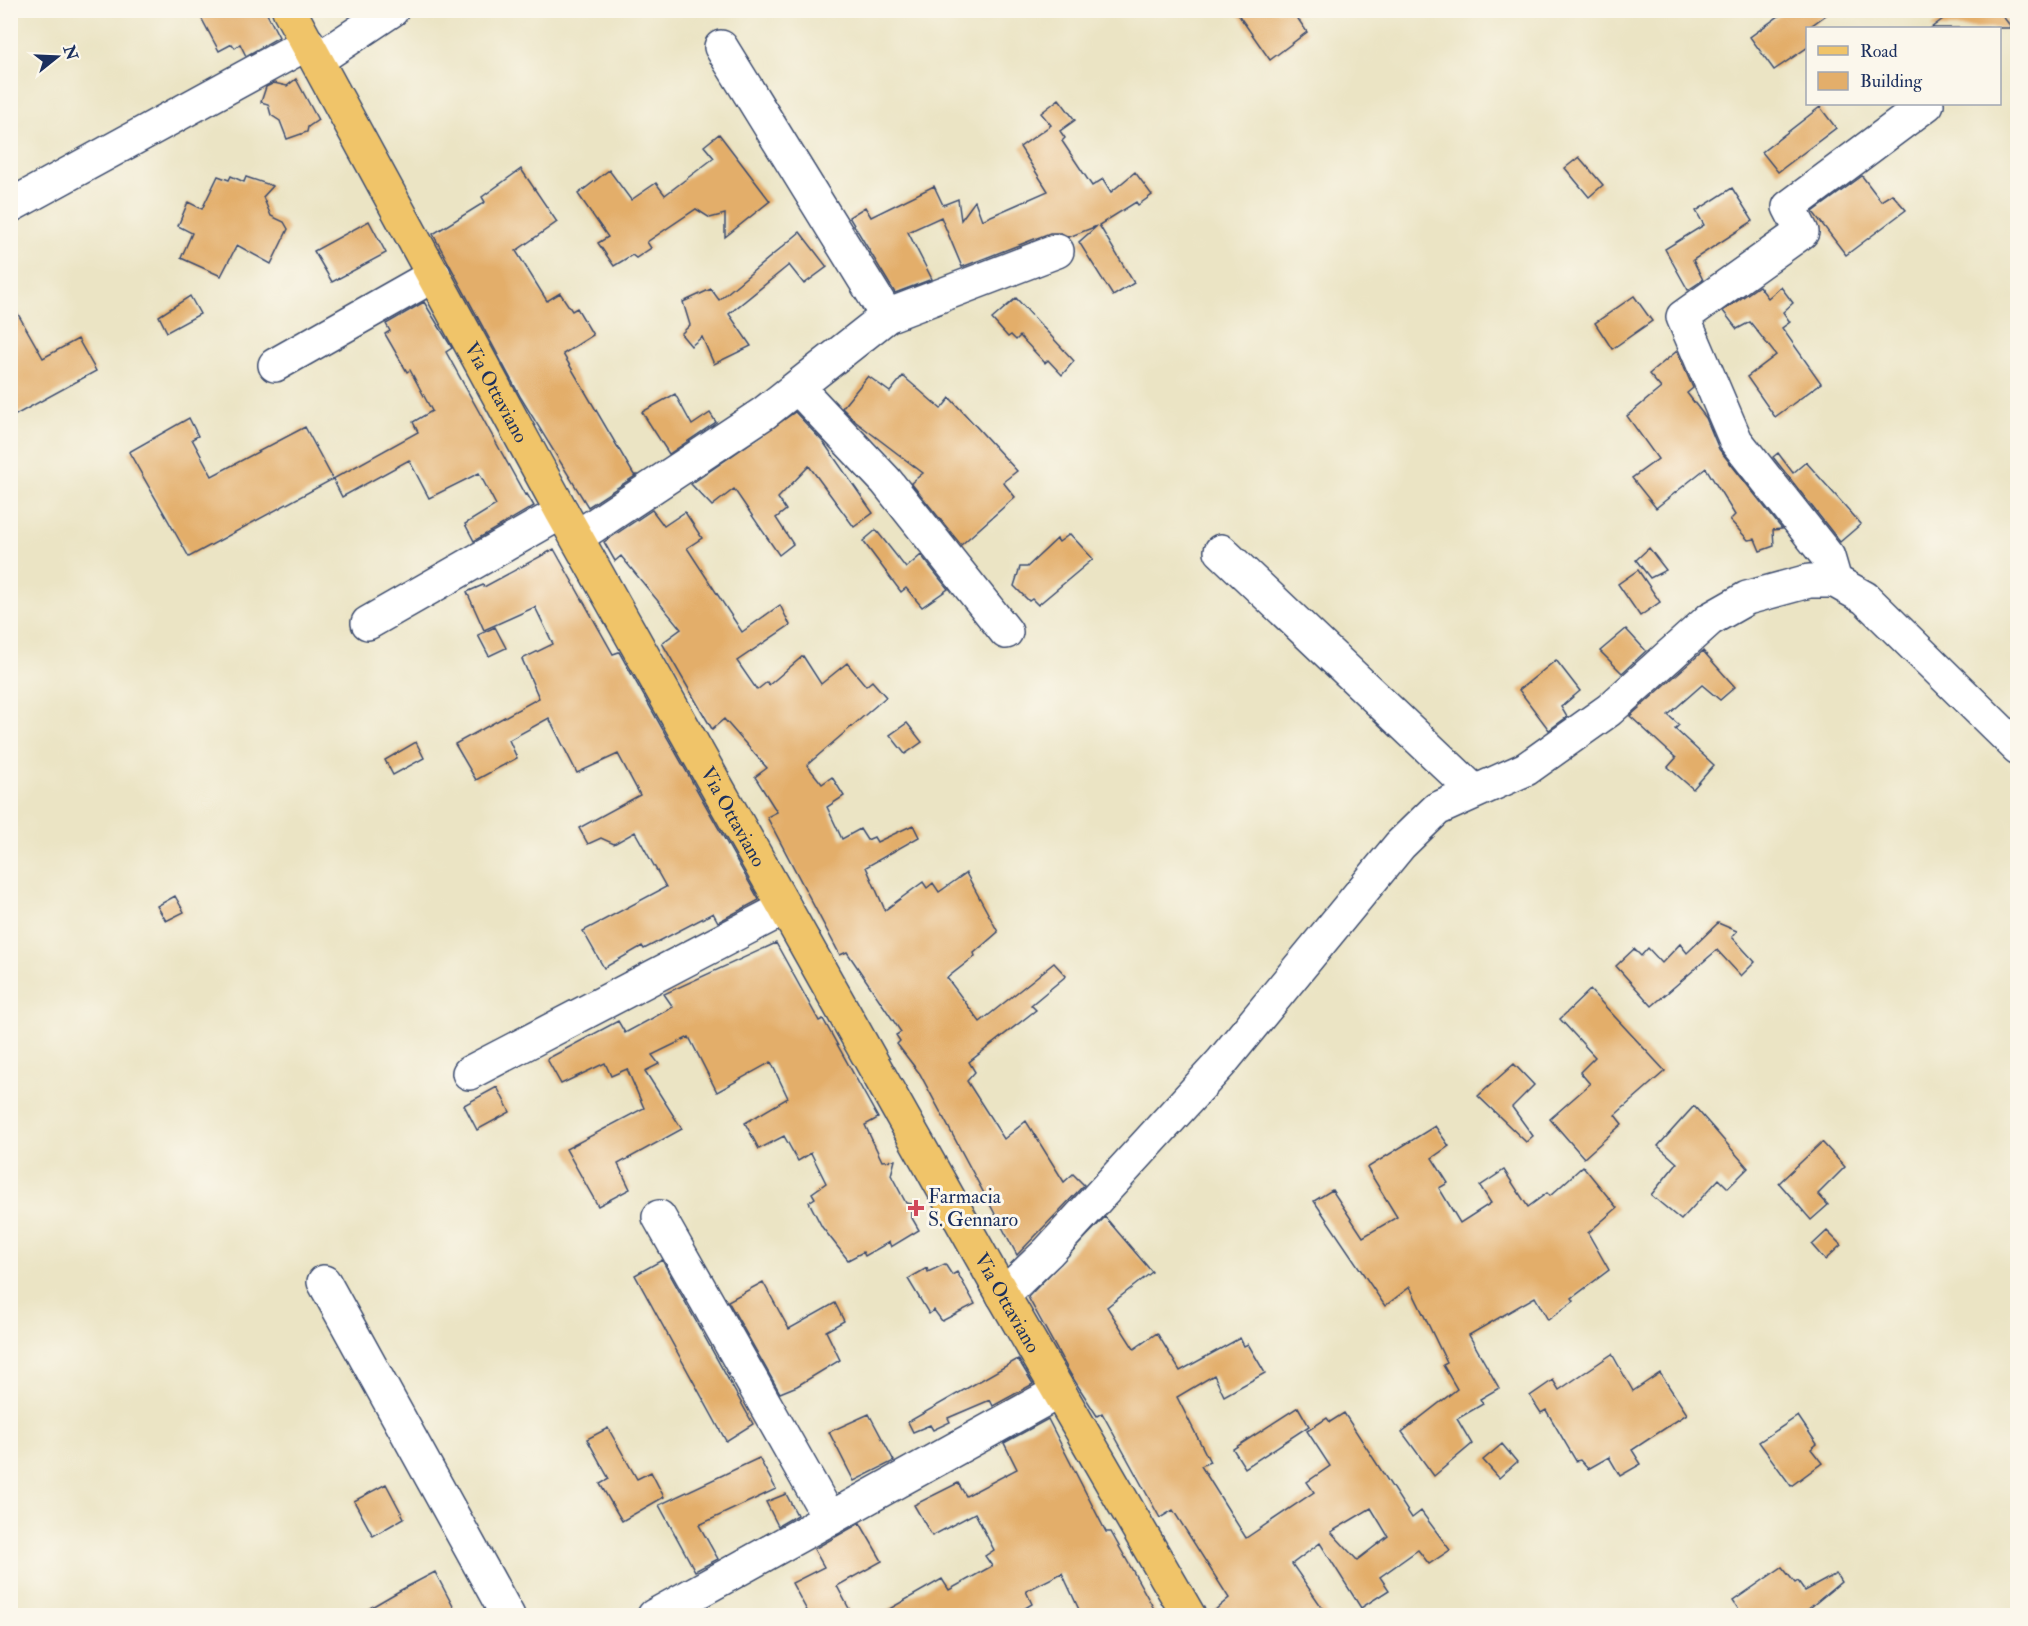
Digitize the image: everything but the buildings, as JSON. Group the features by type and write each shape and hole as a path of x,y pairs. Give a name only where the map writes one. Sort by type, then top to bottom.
{"main road":[{"name":"Via Ottaviano","path":"289,10 570,524 785,908 1058,1392 1189,1616"}],"street":[{"path":"10,206 392,10"},
{"path":"721,47 887,316"},
{"path":"1834,581 1828,557 1736,441 1683,317 1802,232 1789,207 1926,105"},
{"path":"369,623 570,524 746,425 887,316 1057,251"},
{"path":"275,365 434,275"},
{"path":"797,387 886,481 1006,632"},
{"path":"1221,551 1474,791"},
{"path":"1003,1295 1048,1252 1221,1063 1400,845 1437,808 1526,769 1610,710 1719,614 1747,598 1809,581 1834,581 1865,598 2018,748"},
{"path":"469,1073 785,908"},
{"path":"659,1217 830,1519"},
{"path":"324,1282 508,1616"},
{"path":"654,1616 1058,1392"}],"place":[{"name":"Farmacia S. Gennaro","path":"916,1208"}]}
